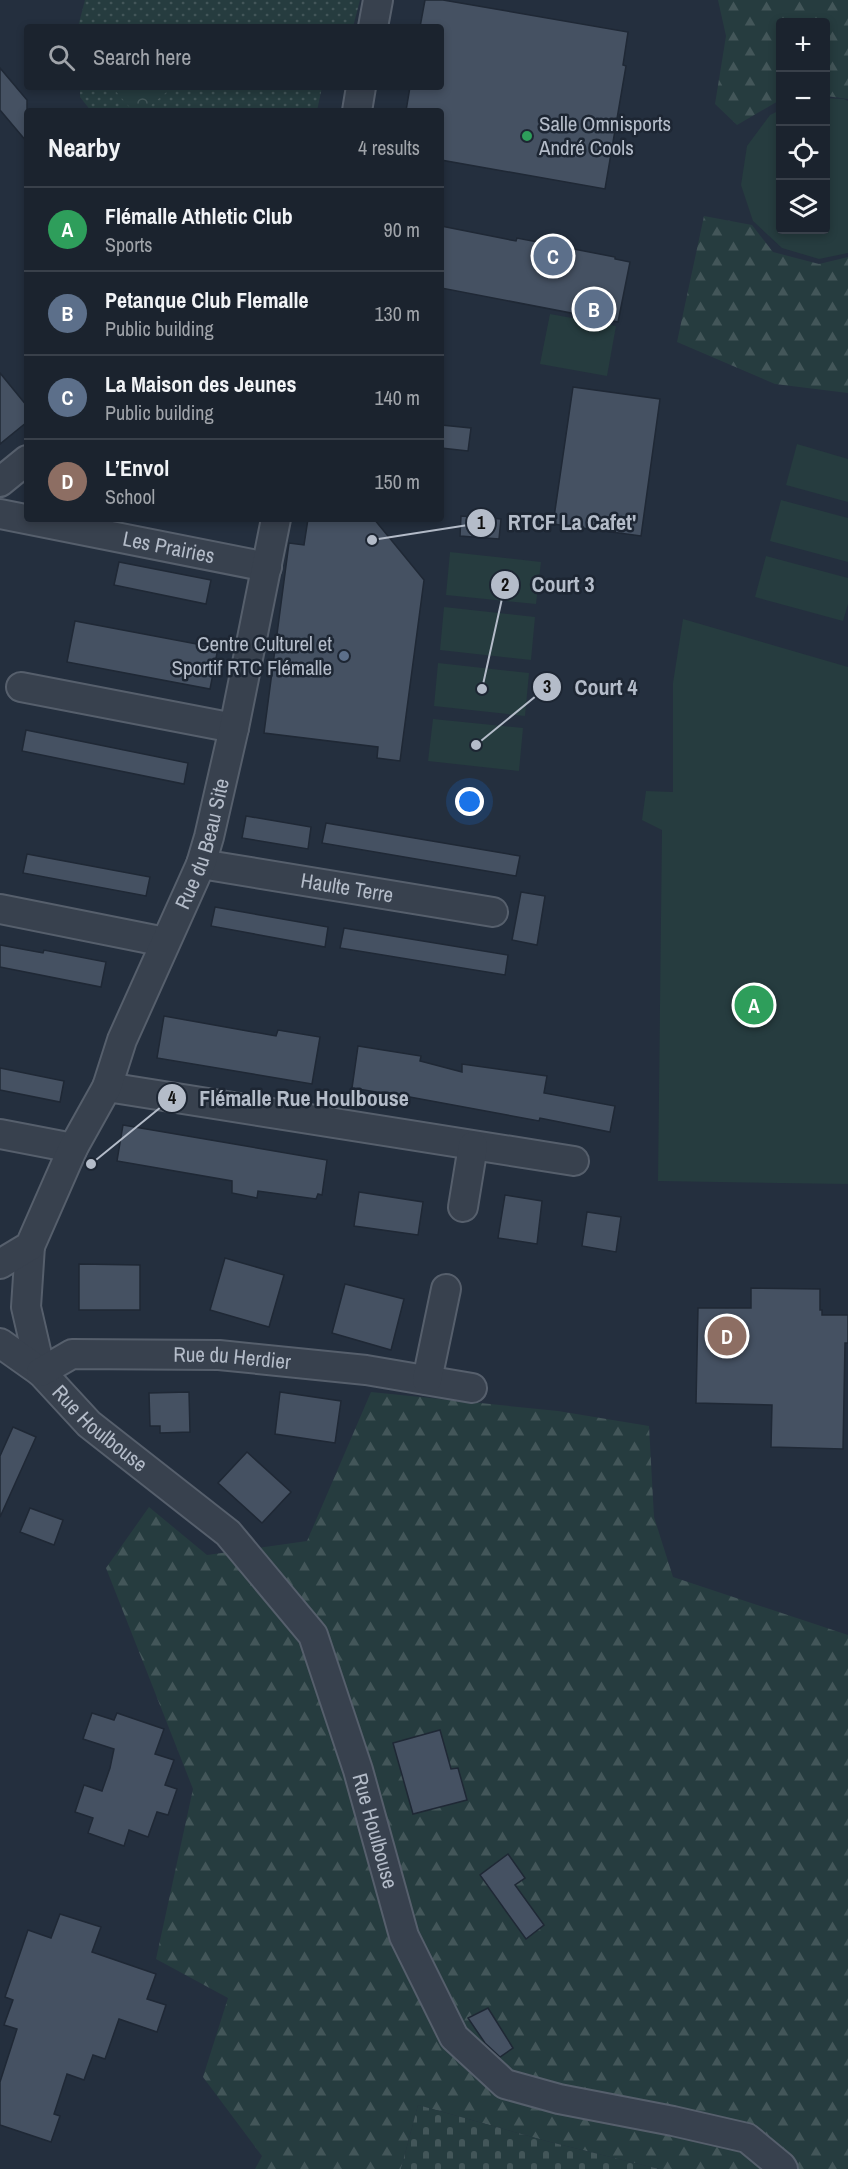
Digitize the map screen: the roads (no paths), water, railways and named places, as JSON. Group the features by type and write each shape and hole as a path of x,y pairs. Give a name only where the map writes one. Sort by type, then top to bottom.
{"street":[{"path":"374,24 378,0"},
{"path":"358,108 360,90"},
{"path":"0,482 24,462"},
{"name":"Les Prairies","path":"0,514 24,519"},
{"name":"Les Prairies","path":"38,522 267,567"},
{"name":"Rue du Beau Site","path":"73,1148 107,1088 122,1040 201,864 234,728 275,522"},
{"path":"21,687 234,728"},
{"name":"Haulte Terre","path":"201,864 493,912"},
{"path":"0,909 165,942"},
{"path":"107,1088 574,1161"},
{"path":"0,1134 73,1148"},
{"path":"463,1207 473,1146"},
{"name":"Rue Houlbouse","path":"41,1372 26,1307 30,1246 73,1148"},
{"path":"0,1264 30,1246"},
{"path":"427,1380 446,1289"},
{"name":"Rue Houlbouse","path":"0,1343 41,1372 89,1424 228,1533 313,1635 358,1770 404,1936 454,2037 505,2084 559,2099 674,2121 747,2138 783,2169"},
{"name":"Rue du Herdier","path":"41,1372 72,1354 219,1355 366,1370 472,1388"}],"place":[{"name":"Salle Omnisports André Cools","path":"527,136"},
{"name":"La Maison des Jeunes","path":"553,256"},
{"name":"Petanque Club Flemalle","path":"594,309"},
{"name":"RTCF La Cafet'","path":"372,540"},
{"name":"Centre Culturel et Sportif RTC Flémalle","path":"344,656"},
{"name":"Court 3","path":"482,689"},
{"name":"Court 4","path":"476,745"},
{"name":"Flémalle Athletic Club","path":"754,1005"},
{"name":"Flémalle Rue Houlbouse","path":"91,1164"},
{"name":"L’Envol","path":"727,1336"}]}
